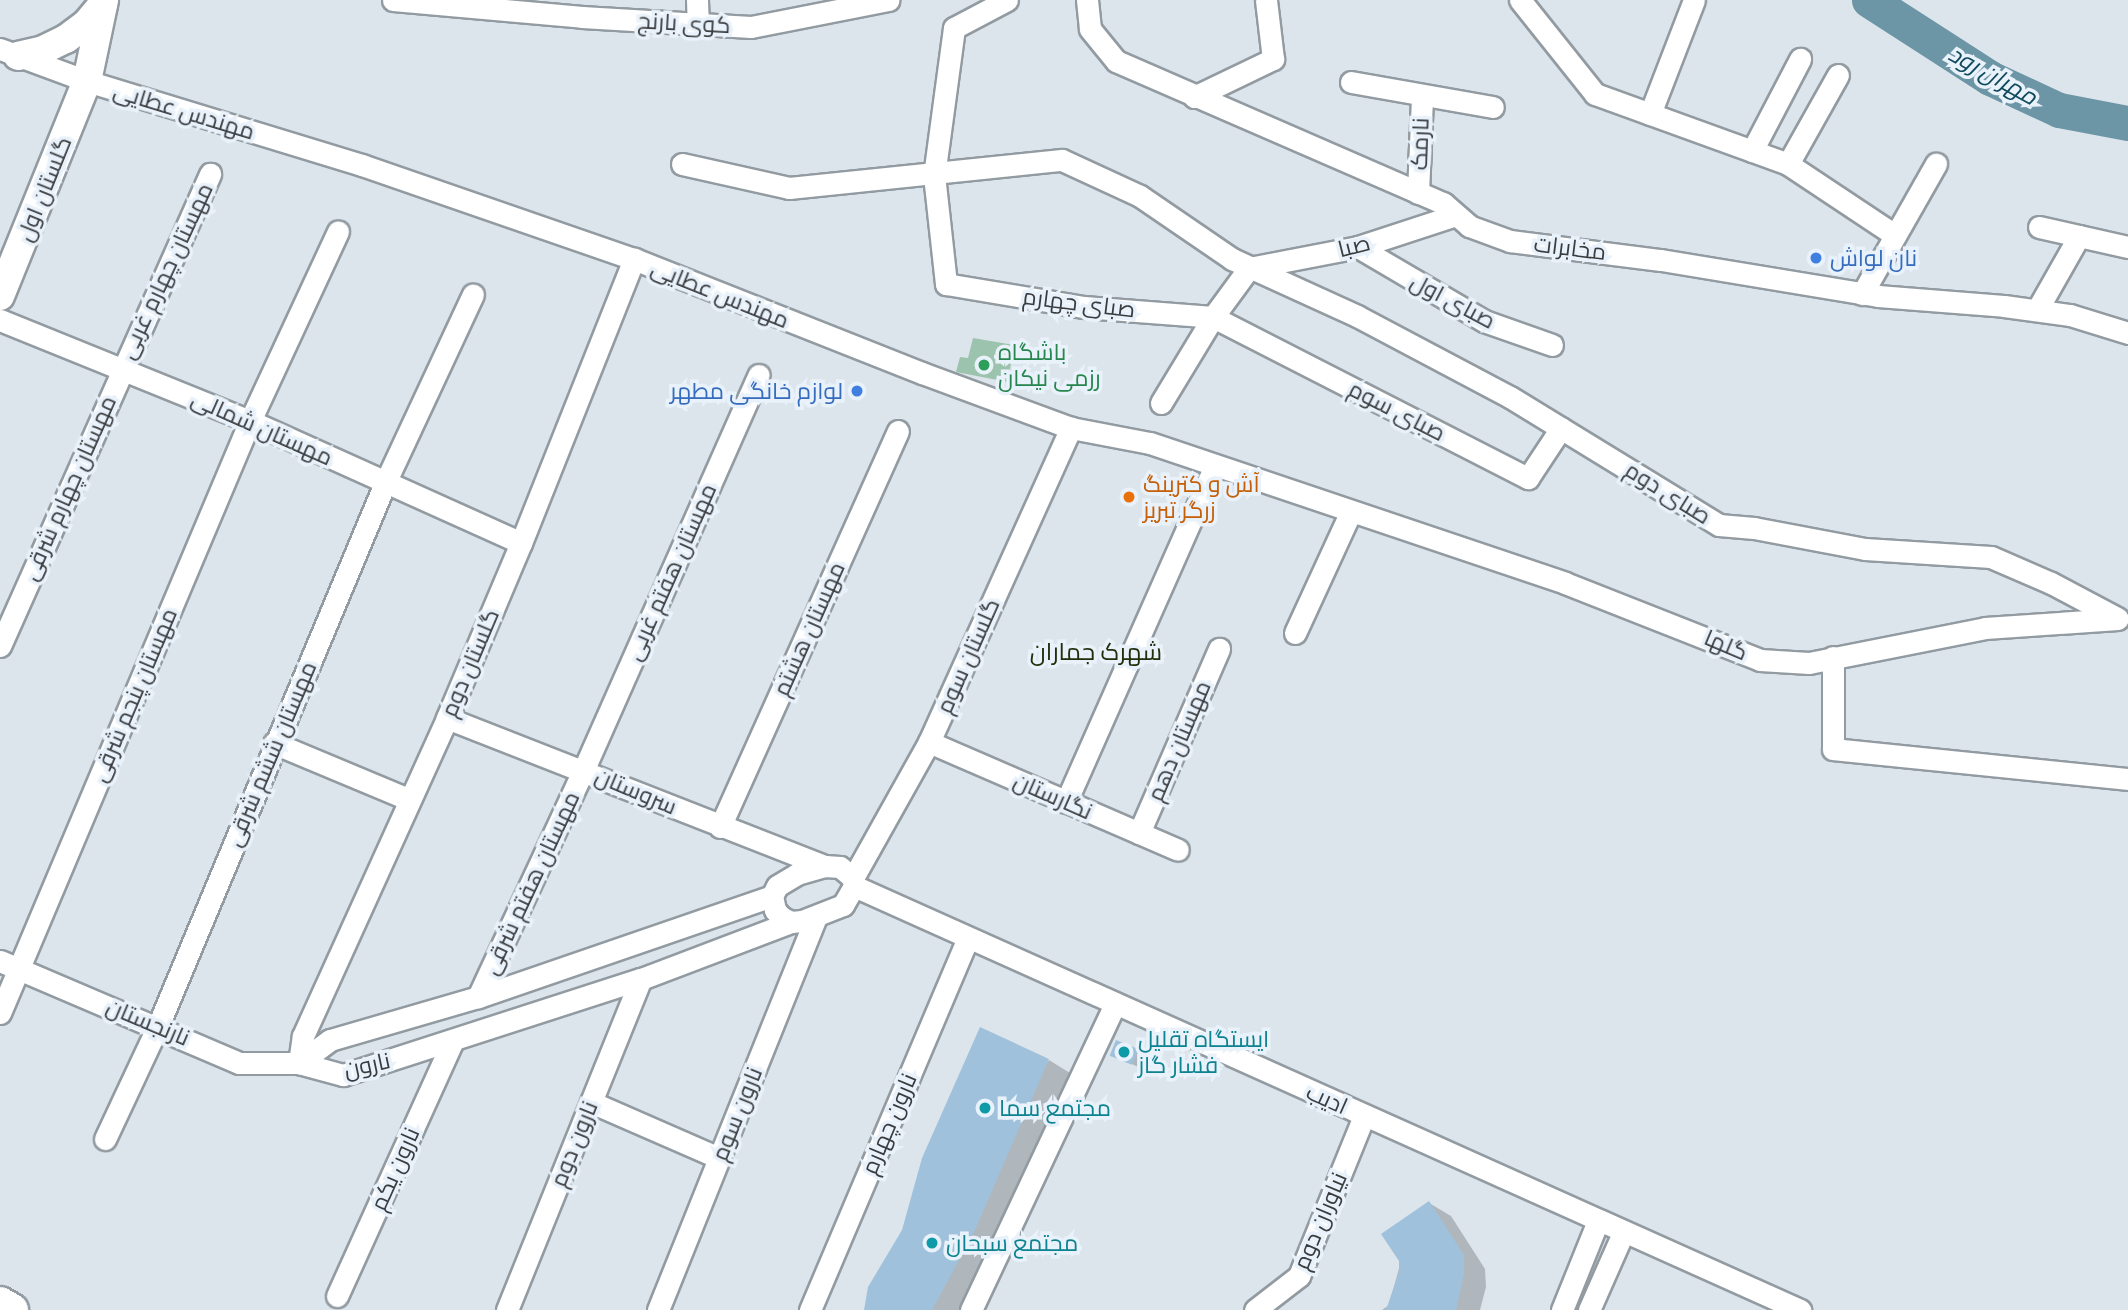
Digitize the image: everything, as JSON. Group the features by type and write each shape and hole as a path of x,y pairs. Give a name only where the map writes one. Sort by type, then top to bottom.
{"highway":[{"path":"0,1303 12,1310"}],"main road":[{"path":"9,52 66,39 87,23 104,2"},
{"name":"گلستان اول","path":"0,296 87,81 104,2"}],"street":[{"name":"کوی بارنج","path":"393,0 581,9 698,24 751,27 888,0"},
{"path":"697,0 698,24"},
{"path":"934,175 954,28 1007,0"},
{"name":"مخابرات","path":"1087,0 1090,29 1116,61 1443,203 1469,226 1510,241 1661,260 1862,294 2070,315 2128,333"},
{"path":"1194,97 1273,59 1266,0"},
{"path":"1520,0 1595,94 1788,164 1895,235"},
{"path":"1650,114 1694,0"},
{"name":"مهندس عطایی","path":"9,52 87,81 362,165 634,259 909,368 1071,428 1150,443 1351,511"},
{"path":"1752,151 1800,59"},
{"path":"1788,164 1838,75"},
{"path":"1351,82 1493,107"},
{"name":"نارمک","path":"1418,193 1422,96"},
{"name":"صبای دوم","path":"682,164 789,188 1062,160 1140,196 1249,268 1357,316 1561,428 1719,525 1754,528 1865,549 1992,557 2051,583 2123,621"},
{"path":"1862,294 1936,164"},
{"name":"مهستان چهارم غربی","path":"121,369 210,174"},
{"name":"صبای چهارم","path":"934,175 946,284 1084,307 1213,317"},
{"name":"صبا","path":"1249,268 1358,247 1456,215"},
{"path":"2039,227 2128,247"},
{"name":"مهستان پنجم شرقی","path":"0,1013 9,965 250,421 338,231"},
{"path":"2036,310 2079,236"},
{"name":"صبای اول","path":"1358,247 1484,321 1552,345"},
{"name":"گلستان دوم","path":"299,1063 303,1036 447,718 521,543 634,259"},
{"path":"1161,403 1213,317 1249,268"},
{"name":"مهستان ششم شرقی","path":"105,1139 158,1026 274,743 385,483 472,293"},
{"name":"صبای سوم","path":"1213,317 1528,478 1561,428"},
{"name":"مهستان شمالی","path":"0,320 250,421 521,543"},
{"name":"مهستان چهارم شرقی","path":"0,646 121,369"},
{"name":"مهستان هفتم غربی","path":"584,769 758,374"},
{"name":"گلستان سوم","path":"816,917 843,905 929,742 1071,428"},
{"name":"مهستان هشتم","path":"720,827 898,431"},
{"path":"1066,802 1215,465"},
{"path":"1295,633 1351,511"},
{"name":"گلها","path":"1351,511 1565,583 1760,660 1809,663 1985,628 2123,621"},
{"name":"مهستان دهم","path":"1139,833 1219,649"},
{"path":"1833,657 1833,749 2128,779"},
{"name":"سروستان","path":"447,718 584,769 720,827 825,866 840,867 853,883"},
{"name":"نگارستان","path":"929,742 1178,850"},
{"path":"274,743 410,800"},
{"name":"مهستان هفتم شرقی","path":"478,997 584,769"},
{"path":"791,922 775,910 772,896 783,880 825,866"},
{"name":"ادیب","path":"853,883 968,938 1800,1310"},
{"name":"نارون","path":"299,1063 330,1040 478,997 772,896"},
{"name":"نارون","path":"299,1063 343,1075 641,979 791,922 816,917"},
{"name":"نارون سوم","path":"658,1310 816,917"},
{"name":"نارون چهارم","path":"810,1310 968,938"},
{"name":"نارنجستان","path":"9,965 158,1026 239,1063 299,1063"},
{"name":"نارون دوم","path":"507,1310 641,979"},
{"path":"971,1310 1115,1004"},
{"name":"نارون یکم","path":"337,1296 452,1042"},
{"path":"591,1102 719,1158"},
{"name":"نیاوران دوم","path":"1255,1310 1300,1276 1364,1116"},
{"path":"1562,1310 1598,1221"},
{"path":"1589,1310 1623,1233"}],"green space":[{"name":"باشگاه رزمی نیکان","path":"973,338 1014,345 1008,382 956,372 960,357 968,358"}],"building":[{"path":"980,1027 1049,1059 975,1230 932,1310 864,1310 868,1287 902,1230 922,1158"},
{"name":"ایستگاه تقلیل فشار گاز","path":"1116,1040 1138,1049 1132,1065 1110,1056"},
{"path":"1429,1201 1464,1255 1464,1274 1456,1310 1386,1310 1399,1272 1399,1261 1381,1234"}],"waterway":[{"name":"مهران رود","path":"1869,0 1990,78 2059,110 2128,123"}],"place":[{"name":"نان لواش","path":"1816,258"},
{"name":"باشگاه رزمی نیکان","path":"984,365"},
{"name":"لوازم خانگی مطهر","path":"857,391"},
{"name":"آش و کترینگ زرگر تبریز","path":"1129,497"},
{"name":"ایستگاه تقلیل فشار گاز","path":"1124,1052"},
{"name":"مجتمع سما","path":"985,1108"},
{"name":"مجتمع سبحان","path":"932,1243"}],"district":[{"name":"شهرک جماران","path":"1096,652"}]}
